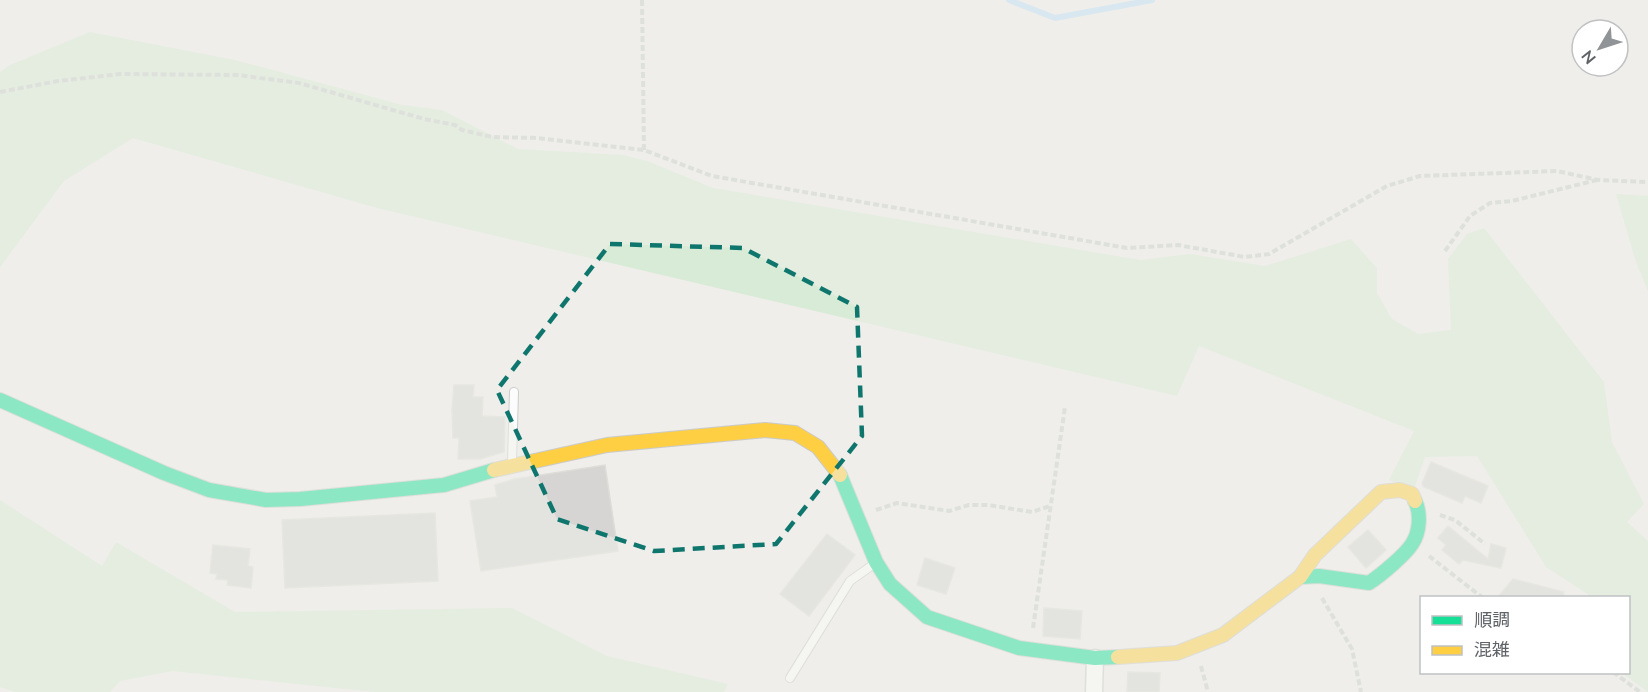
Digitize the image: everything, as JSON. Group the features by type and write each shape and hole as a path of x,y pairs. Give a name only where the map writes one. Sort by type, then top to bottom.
{"street":[{"path":"0,400 164,474 210,490 266,500 300,500 444,485 512,465 607,445 765,430 795,433 818,447 843,479 876,562 890,585 927,617 1019,648 1095,658 1176,652 1223,634 1300,577 1315,555 1381,492 1400,490 1412,494 1420,511 1413,543 1380,576 1369,583 1319,576 1300,577"},
{"path":"1094,692 1095,658"}],"lane":[{"path":"512,465 514,392"},
{"path":"790,678 850,581 876,562"}],"path":[{"path":"642,0 644,150"},
{"path":"0,92 58,81 121,74 237,75 299,83 492,137 536,138 644,150 712,176 1127,248 1178,245 1245,257 1269,254 1387,186 1420,176 1557,171 1598,180 1648,182"},
{"path":"1445,251 1470,216 1490,204 1512,201 1598,180"},
{"path":"1030,650 1065,407"},
{"path":"860,520 882,507 897,503 949,511 969,505 987,505 1032,512 1051,506"},
{"path":"1419,518 1439,515 1455,520 1485,544"},
{"path":"1413,543 1482,596"},
{"path":"1300,577 1324,600 1352,649 1361,692"},
{"path":"1616,674 1640,692"}],"highlighted area":[{"path":"610,244 743,248 857,307 862,436 776,544 654,551 557,519 497,390"}],"green space":[{"path":"90,32 235,60 402,105 442,110 518,149 623,155 647,161 713,188 1140,260 1190,254 1265,266 1351,239 1377,268 1377,293 1392,319 1418,334 1451,330 1448,259 1467,234 1484,228 1604,382 1612,442 1644,504 1627,522 1648,541 1648,692 1623,674 1630,674 1630,596 1590,596 1546,567 1477,456 1425,457 1414,489 1389,480 1414,431 1199,346 1177,396 377,208 133,138 64,181 0,267 0,72 10,65"},
{"path":"1616,194 1648,196 1648,291 1636,262"},
{"path":"0,500 102,566 116,542 235,612 512,608 607,656 728,684 724,692 375,692 172,671 120,681 110,692 15,692 0,687"}],"building":[{"path":"454,385 474,385 473,397 483,397 482,416 505,417 504,452 480,459 458,459 459,438 453,438"},
{"path":"1431,462 1488,486 1481,503 1465,496 1462,503 1424,487 1422,484"},
{"path":"605,465 618,551 481,571 470,501 497,497 495,485 515,479"},
{"path":"435,513 438,581 285,588 282,520"},
{"path":"1448,526 1488,559 1491,544 1506,548 1501,568 1463,560 1459,564 1442,550 1446,545 1438,538"},
{"path":"1368,530 1386,550 1366,568 1348,547"},
{"path":"827,534 855,555 809,616 780,594"},
{"path":"213,545 250,549 248,566 253,567 251,588 227,585 228,580 216,579 217,574 210,573"},
{"path":"925,558 955,568 946,594 917,585"},
{"path":"1513,579 1564,592 1563,596 1499,596"},
{"path":"1044,608 1082,611 1080,639 1043,636"},
{"path":"1128,672 1160,673 1159,692 1127,692"}],"waterway":[{"path":"1009,0 1055,18 1152,0"}],"traffic: fast":[{"path":"0,400 164,473 209,490 266,500 300,499 444,485 494,470"},
{"path":"840,475 876,562 890,584 927,617 1019,648 1095,658 1118,657"},
{"path":"1300,577 1319,576 1369,583 1392,565 1412,544 1419,522 1415,501"}],"traffic: slow":[{"path":"494,470 607,445 765,430 795,433 818,447 840,475"},
{"path":"1118,657 1177,653 1223,635 1300,577 1315,555 1381,492 1400,490 1412,494 1415,501"}]}
